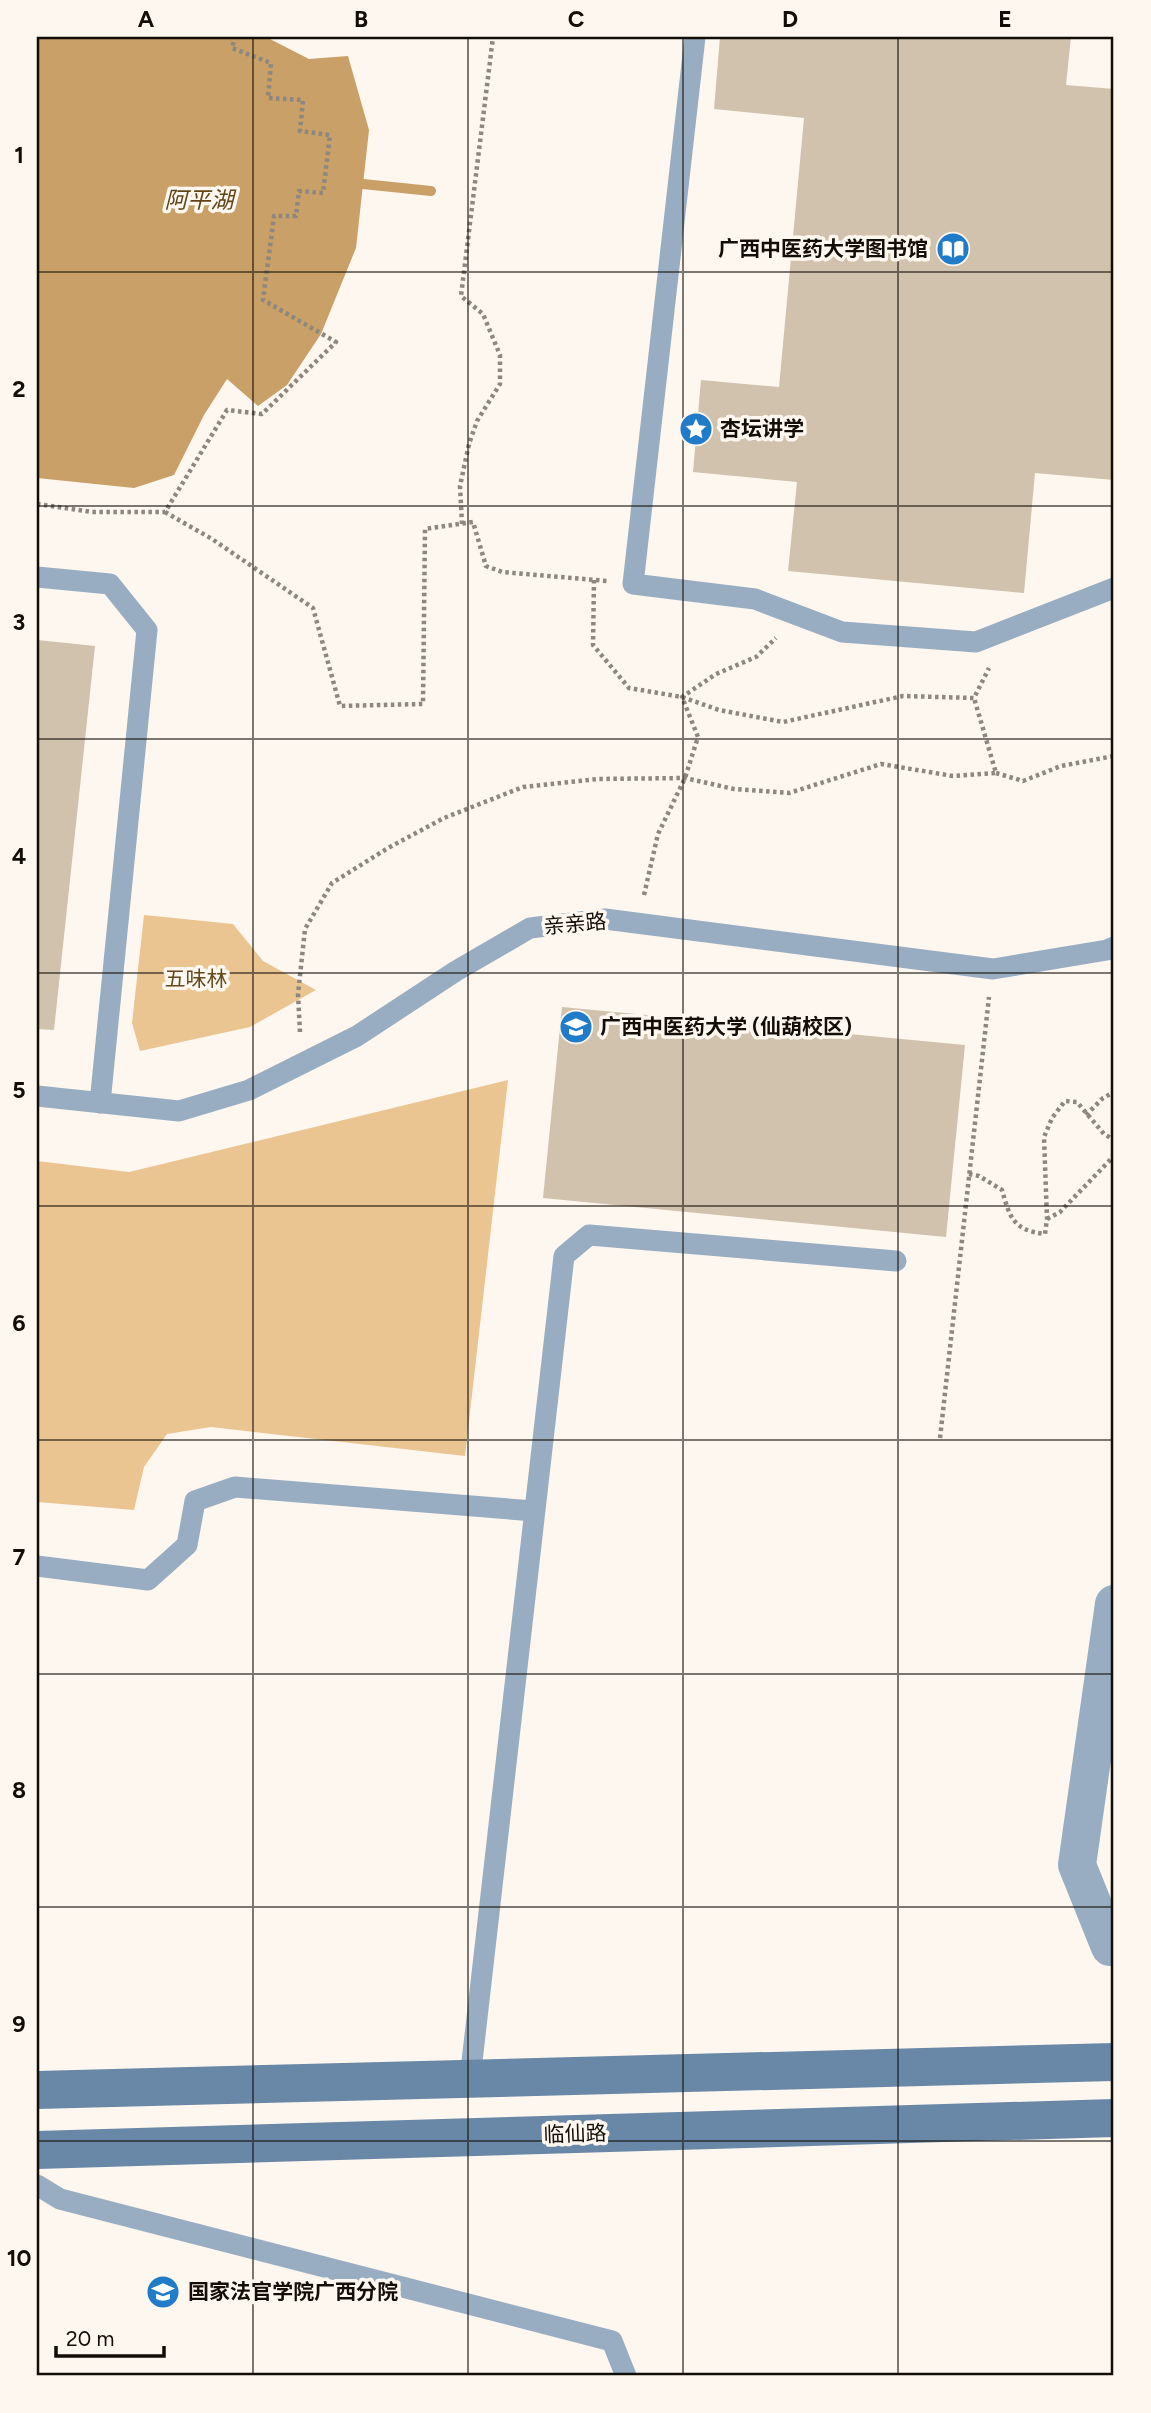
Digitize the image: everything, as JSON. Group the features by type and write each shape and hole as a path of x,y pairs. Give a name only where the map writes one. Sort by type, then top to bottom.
{"street":[{"path":"1114,1604 1077,1865 1110,1947 1114,1947"},
{"path":"37,2090 1114,2062"},
{"name":"临仙路","path":"37,2150 1114,2118"}],"lane":[{"path":"695,37 634,584 755,599 842,632 976,642 1114,588"},
{"path":"37,577 110,584 147,629 100,1103"},
{"name":"亲亲路","path":"37,1096 179,1111 248,1090 358,1036 456,971 530,928 606,919 993,968 1114,947"},
{"path":"470,2079 564,1256 589,1235 896,1261"},
{"path":"37,1566 148,1580 187,1545 195,1502 235,1487 534,1511"},
{"path":"37,2185 60,2199 612,2341 626,2376"}],"path":[{"path":"165,512 227,410 262,414 336,342 264,300 274,216 296,216 299,191 323,193 330,135 300,131 303,100 268,97 271,63 232,48 235,37"},
{"path":"462,524 460,486 470,444 477,422 500,384 500,355 483,314 461,296 494,37"},
{"path":"37,504 92,512 165,512 212,539 313,608 341,706 423,704 425,529 473,523 486,566 502,572 634,584"},
{"path":"594,580 593,645 629,688 682,697 719,710 783,722 903,696 974,698"},
{"path":"682,697 716,674 756,657 800,616"},
{"path":"996,774 974,698 1009,629"},
{"path":"638,923 658,834 685,778 698,737 682,697"},
{"path":"302,1063 298,993 305,929 332,883 388,848 444,818 523,787 598,779 685,778 734,789 789,793 881,764 953,776 996,774 1023,781 1061,766 1114,756"},
{"path":"940,1438 989,996"},
{"path":"1086,1115 1103,1098 1114,1092"},
{"path":"969,1174 979,1176 1002,1190 1010,1216 1027,1232 1045,1234 1047,1219 1044,1137 1052,1118 1065,1101 1077,1102 1104,1134 1114,1140"},
{"path":"1047,1219 1060,1212 1114,1156"}],"green space":[{"name":"五味林","path":"144,915 233,924 263,961 316,990 250,1027 140,1051 132,1023"},
{"path":"508,1080 465,1456 211,1427 167,1434 144,1467 134,1510 37,1502 37,1161 129,1172"}],"water":[{"name":"阿平湖","path":"37,37 266,37 309,59 348,56 369,130 356,248 321,334 287,385 258,406 227,379 204,415 174,475 134,488 37,478"}],"building":[{"name":"广西中医药大学图书馆","path":"720,37 1071,37 1066,85 1114,89 1114,480 1035,473 1024,593 788,571 797,482 693,472 701,380 779,387 804,118 714,109"},
{"path":"37,640 95,646 54,1030 37,1029"},
{"path":"562,1007 965,1045 946,1237 543,1198"}],"waterway":[{"path":"363,184 431,191"}],"place":[{"name":"广西中医药大学图书馆","path":"953,249"},
{"name":"杏坛讲学","path":"696,429"},
{"name":"广西中医药大学 (仙葫校区)","path":"576,1027"},
{"name":"国家法官学院广西分院","path":"163,2292"}]}
